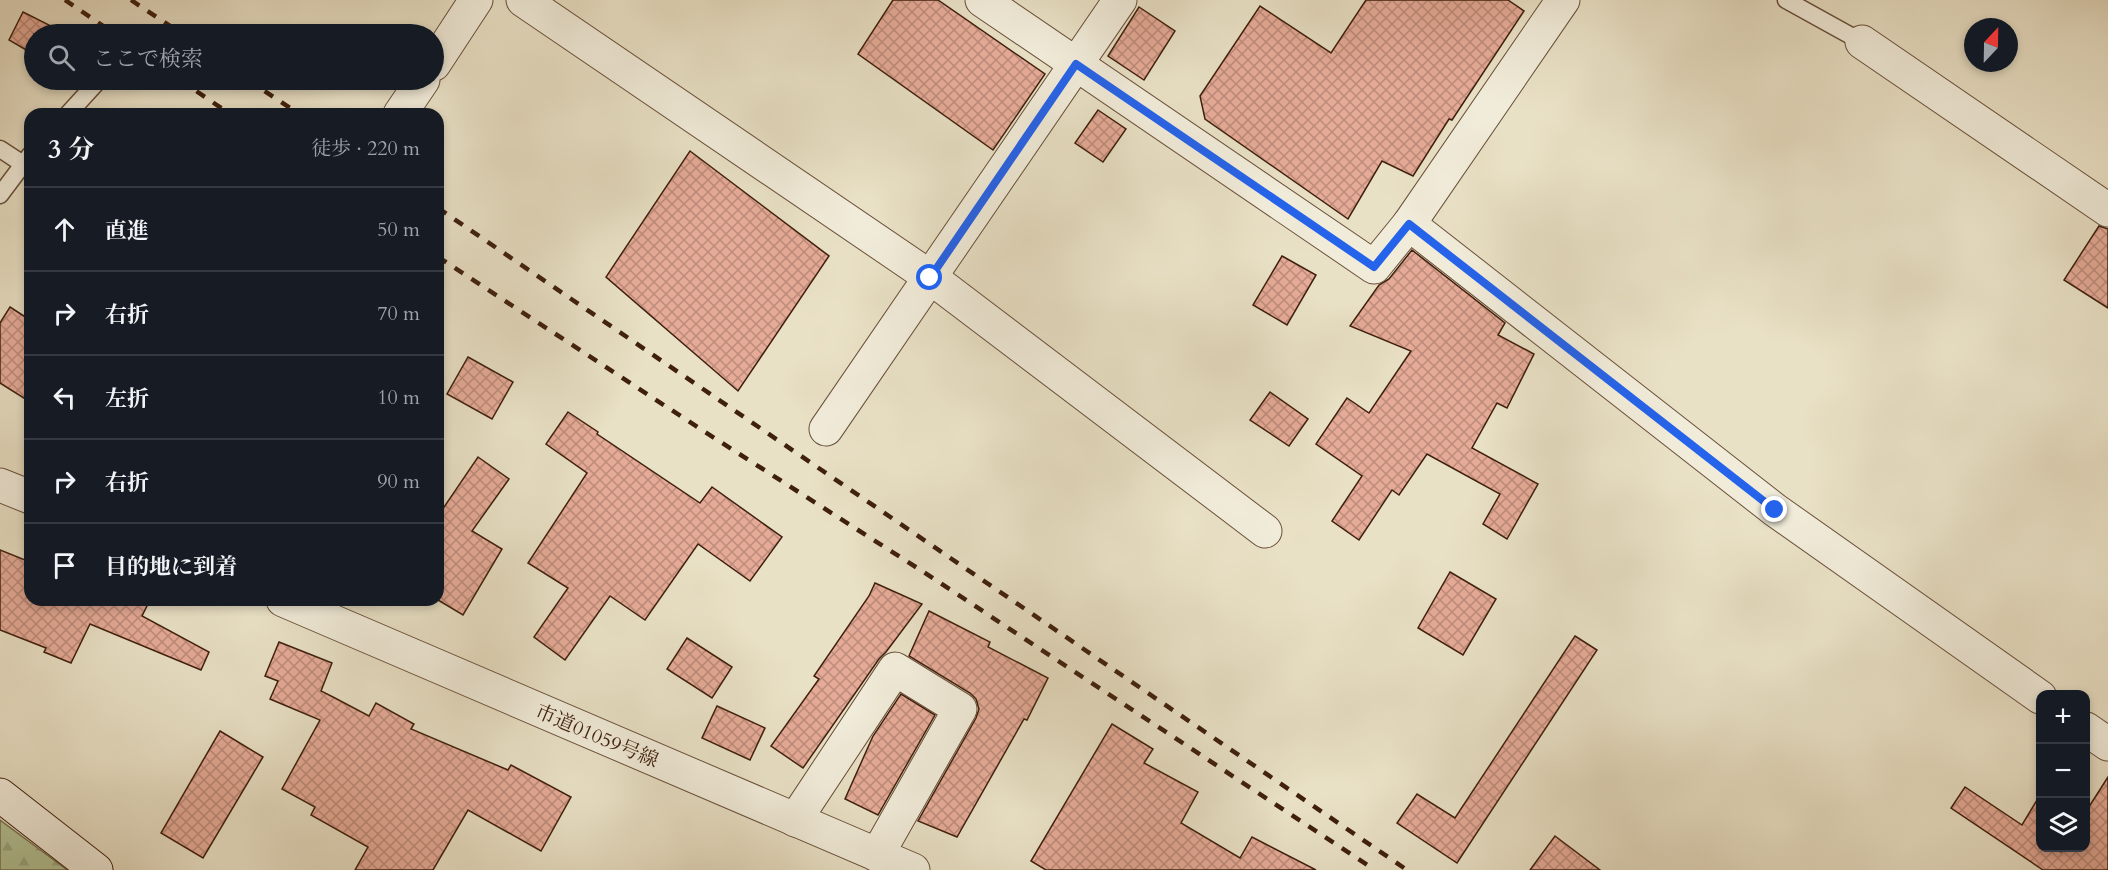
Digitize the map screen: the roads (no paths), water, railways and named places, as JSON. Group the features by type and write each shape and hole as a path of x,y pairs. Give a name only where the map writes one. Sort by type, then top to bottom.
{"street":[{"path":"444,49 476,0"},
{"path":"523,0 930,278 1265,531"},
{"path":"982,0 1374,267 1409,224 1563,0"},
{"path":"826,429 1120,0"},
{"path":"1862,42 2108,210"},
{"path":"404,108 416,90"},
{"path":"1409,224 1775,510 2036,694"},
{"path":"0,485 24,495"},
{"name":"市道01059号線","path":"297,606 913,870"},
{"path":"795,820 895,669 960,709 877,855"},
{"path":"2090,732 2108,744"},
{"path":"0,795 96,870"}],"lane":[{"path":"1786,0 1862,42"},
{"path":"73,108 90,90"},
{"path":"0,149 24,161"},
{"path":"0,195 24,166"}],"railway":[{"path":"65,0 100,24"},
{"path":"131,0 167,24"},
{"path":"195,90 221,108"},
{"path":"263,90 290,108"},
{"path":"444,212 1407,870"},
{"path":"444,261 922,571 1375,870"}]}
